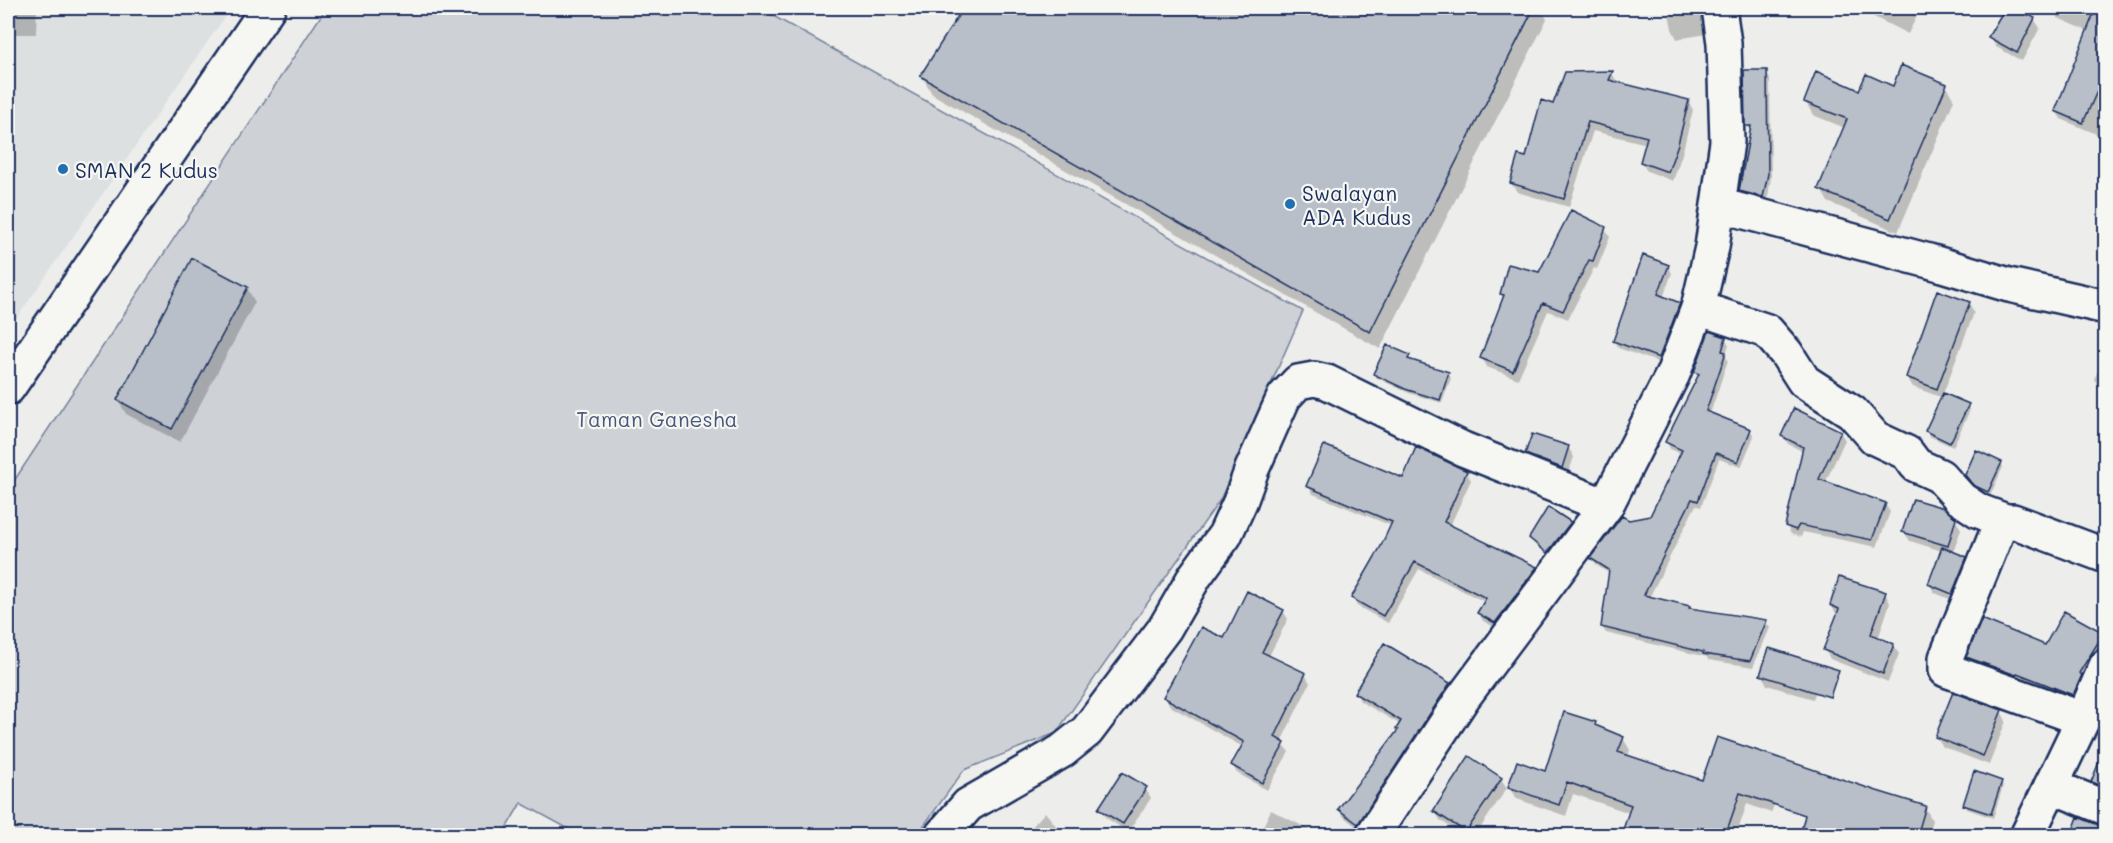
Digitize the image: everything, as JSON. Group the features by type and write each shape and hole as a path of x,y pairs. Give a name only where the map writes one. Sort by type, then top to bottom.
{"street":[{"path":"8,388 268,8"},
{"path":"1372,836 1462,699 1606,506 1673,374 1698,308 1719,205 1727,142 1724,43 1719,8"},
{"path":"1719,205 1929,261 2009,285 2106,307"},
{"path":"1698,308 1767,331 1786,353 1804,381 1852,412 1875,438 1907,453 1916,465 1940,476 1961,499 1979,511 2006,521 2013,521 2106,556"},
{"path":"941,836 968,805 1062,751 1087,731 1165,628 1195,576 1224,535 1284,397 1298,382 1314,380 1327,382 1463,449 1606,506"},
{"path":"2006,521 2000,525 1946,658 1946,670 2083,719"},
{"path":"2027,836 2106,666"},
{"path":"2051,786 2106,808"}],"shaded area":[{"name":"SMAN 2 Kudus","path":"8,8 231,8 8,331"}],"green space":[{"name":"Taman Ganesha","path":"326,8 759,8 1303,311 1220,500 1056,733 964,770 917,835 580,835 521,803 502,835 8,836 8,490"}],"building":[{"name":"Swalayan ADA Kudus","path":"963,8 1534,8 1370,332 920,76"},
{"path":"2005,8 2015,8 2035,18 2017,53 1988,37"},
{"path":"2096,8 2106,8 2106,71 2083,123 2055,111"},
{"path":"1901,65 1947,84 1890,219 1818,189 1847,119 1804,102 1816,71 1859,90 1866,74 1893,86"},
{"path":"1744,70 1767,70 1768,174 1763,197 1739,191 1751,126 1745,126"},
{"path":"1613,71 1609,80 1689,100 1668,172 1640,162 1647,137 1588,122 1564,199 1510,183 1518,155 1526,157 1541,100 1553,104 1565,72"},
{"path":"1571,210 1606,227 1593,261 1589,260 1563,311 1543,303 1513,371 1480,358 1504,295 1500,294 1508,264 1539,272"},
{"path":"1643,255 1669,265 1658,294 1680,303 1659,358 1613,341"},
{"path":"192,258 248,287 172,429 117,400"},
{"path":"1937,290 1970,302 1937,389 1906,377"},
{"path":"1709,331 1726,337 1722,351 1726,352 1706,411 1751,429 1738,462 1716,453 1698,501 1692,499 1644,595 1690,606 1689,608 1767,620 1750,661 1703,654 1703,652 1601,627 1609,570 1590,558 1622,516 1629,520 1650,516 1682,450 1665,442 1699,374 1694,372"},
{"path":"1387,345 1410,355 1408,359 1449,372 1440,400 1405,389 1373,374"},
{"path":"1943,393 1969,404 1950,443 1925,431"},
{"path":"1794,408 1841,431 1819,479 1886,503 1872,540 1799,525 1796,530 1785,526 1803,447 1781,436"},
{"path":"1532,434 1569,446 1562,468 1525,454"},
{"path":"1324,445 1403,478 1416,447 1467,471 1444,522 1537,567 1495,623 1477,613 1486,598 1415,562 1383,616 1351,598 1392,522 1306,486"},
{"path":"1976,450 2002,462 1988,492 1973,485 1965,475"},
{"path":"1913,499 1944,508 1956,518 1948,546 1902,532"},
{"path":"1548,507 1571,522 1547,553 1529,538"},
{"path":"1942,547 1967,557 1952,594 1928,584"},
{"path":"1839,577 1886,592 1871,634 1894,644 1883,674 1823,650 1839,609 1830,605"},
{"path":"1247,591 1284,610 1262,652 1306,673 1275,737 1285,743 1262,783 1231,765 1244,742 1163,697 1201,627 1224,638"},
{"path":"2064,611 2104,633 2079,673 2082,675 2073,695 2017,673 2016,675 1966,657 1982,619 2045,645"},
{"path":"1384,643 1450,683 1358,824 1338,809 1398,730 1396,729 1401,721 1354,693"},
{"path":"1769,648 1839,670 1830,697 1760,675"},
{"path":"1953,692 2002,710 1983,756 1935,737"},
{"path":"1564,712 1596,722 1595,725 1624,737 1618,752 1702,780 1717,737 1926,806 1917,836 1800,836 1805,815 1740,793 1725,836 1621,836 1631,805 1567,782 1559,805 1508,787 1517,761 1545,771"},
{"path":"2103,752 2106,753 2106,788 2091,782"},
{"path":"1469,756 1502,778 1466,832 1433,811"},
{"path":"1974,771 2002,781 1991,814 1963,805"},
{"path":"1122,772 1147,787 1123,824 1098,809"},
{"path":"2078,817 2101,826 2098,836 2071,836"}],"place":[{"name":"SMAN 2 Kudus","path":"63,169"},
{"name":"Swalayan ADA Kudus","path":"1290,204"}]}
